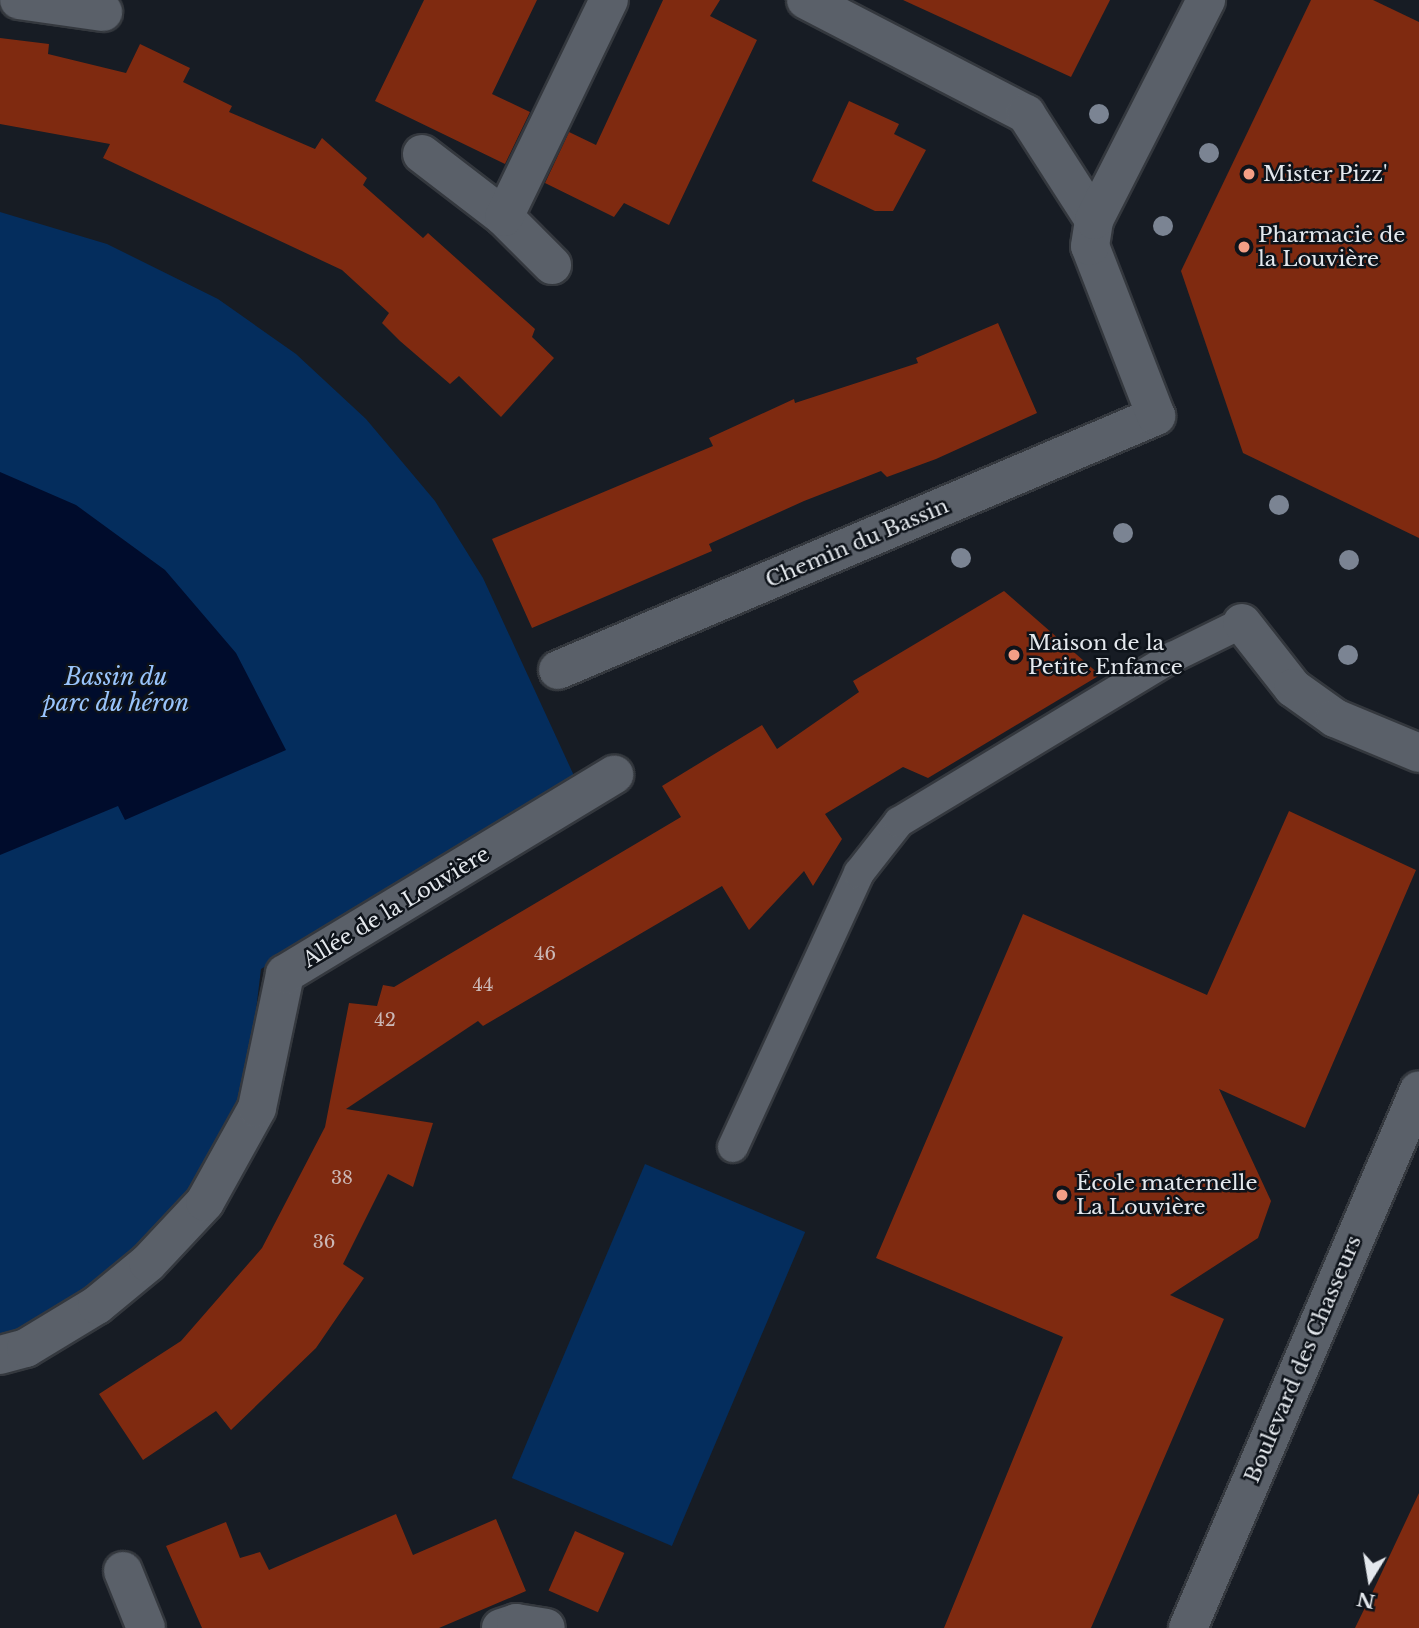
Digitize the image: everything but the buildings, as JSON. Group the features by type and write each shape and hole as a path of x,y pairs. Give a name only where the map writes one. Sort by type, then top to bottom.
{"street":[{"path":"19,0 103,12"},
{"path":"504,217 609,0"},
{"path":"806,0 1026,114 1094,220"},
{"path":"1094,220 1206,0"},
{"path":"422,154 504,217 552,265"},
{"name":"Chemin du Bassin","path":"558,670 1156,416 1094,265 1090,246 1094,220"},
{"path":"1242,623 1293,688 1335,718 1419,753"},
{"name":"Allée de la Louvière","path":"0,1355 26,1349 97,1305 148,1263 205,1202 257,1108 285,974 614,775"},
{"name":"Boulevard des Chasseurs","path":"1188,1628 1419,1090"},
{"path":"123,1571 146,1628"},
{"path":"501,1628 524,1623 546,1628"}],"lane":[{"path":"733,1147 859,873 899,822 1173,657 1242,623"}],"shaded area":[{"path":"0,212 107,244 218,299 296,354 366,419 435,501 483,578 576,780 261,969 249,1068 236,1110 213,1159 157,1239 0,1349"},
{"path":"645,1164 805,1232 672,1546 512,1478"}],"water":[{"name":"Bassin du parc du héron","path":"0,472 76,505 165,570 236,653 286,750 125,820 118,806 0,855"}],"place":[{"name":"Mister Pizz'","path":"1249,174"},
{"name":"Pharmacie de la Louvière","path":"1244,247"},
{"name":"Maison de la Petite Enfance","path":"1014,655"},
{"name":"École maternelle La Louvière","path":"1062,1195"}]}
